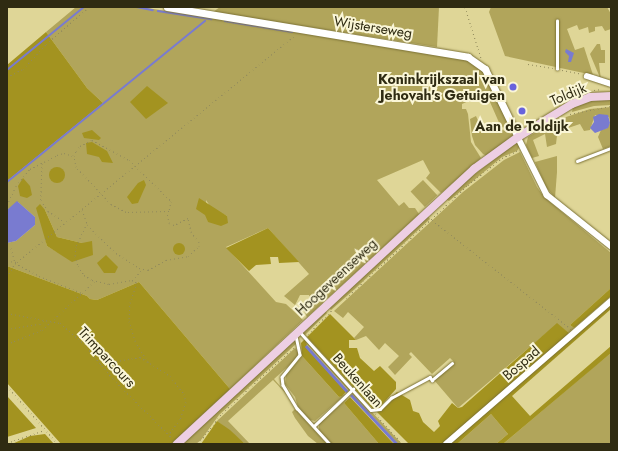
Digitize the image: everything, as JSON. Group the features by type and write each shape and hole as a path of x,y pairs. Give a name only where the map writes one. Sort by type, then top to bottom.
{"main road":[{"name":"Toldijk","path":"518,136 577,101 596,96 611,96"},
{"name":"Hoogeveenseweg","path":"177,444 425,212 474,169 518,136"}],"street":[{"name":"Wijsterseweg","path":"167,7 461,54 478,63 487,72 518,136"},
{"name":"Toldijk","path":"587,76 611,84"},
{"path":"518,136 547,195 611,246"},
{"name":"Bospad","path":"446,444 611,301"}],"lane":[{"path":"557,21 557,69"},
{"path":"577,161 611,148"},
{"path":"296,332 300,354 287,369 282,380 297,408 330,444"},
{"name":"Beukenlaan","path":"296,332 305,337 372,410"},
{"path":"372,410 380,409 391,398 430,377 432,380 452,363"},
{"path":"314,426 353,389"}],"path":[{"path":"7,78 23,69 42,48 90,7"},
{"path":"465,7 481,52 478,63"},
{"path":"7,277 16,262 302,29"},
{"name":"Toldijk","path":"567,115 611,106"},
{"path":"92,140 124,157 134,166 171,202 172,208 167,212 126,212 111,204 102,193 78,171 74,156 80,146 92,140"},
{"name":"Hoogeveenseweg","path":"343,300 468,186 502,158 518,152 522,146"},
{"path":"7,205 20,179 42,162 64,153 74,156"},
{"path":"42,162 40,187 43,204 66,222"},
{"path":"82,209 87,225 108,247 142,270 148,270 166,260 188,256 199,246 199,242 191,232 188,218 172,224 167,212"},
{"path":"425,212 575,332"},
{"path":"87,225 76,247 75,256 81,272 95,281 109,284 132,280 142,270"},
{"path":"11,248 16,262"},
{"path":"7,261 16,262 39,276 82,293"},
{"path":"132,280 137,283 130,302 129,321 135,341 149,362"},
{"path":"7,344 42,330 54,321 95,281"},
{"name":"Hoogeveenseweg","path":"305,337 334,308"},
{"name":"Trimparcours","path":"7,313 60,323 84,344 100,364 177,444"},
{"path":"7,329 40,324 45,319"},
{"path":"198,444 222,413 299,343"},
{"path":"100,364 140,357 170,376 180,388 186,402 180,419 168,435"},
{"path":"7,386 58,444"},
{"name":"Beukenlaan","path":"372,410 403,444"},
{"path":"7,443 45,430"}],"shaded area":[{"path":"76,7 141,7 467,59 483,70 512,129 501,127 486,93 462,104 462,109 466,109 468,114 471,142 481,158 441,193 426,178 430,173 423,160 377,180 399,206 404,202 409,208 415,208 419,214 307,317 303,310 311,302 309,295 300,295 295,305 284,296 309,274 268,228 226,247 276,302 286,304 303,320 230,389 139,282 97,300 90,299 87,296 7,266 7,243 16,241 35,225 35,217 18,202 7,210 7,181 103,103 87,88 46,32","holes":["206,200 211,208 227,216 208,222","45,210 57,237 82,243 57,252 47,246 41,218"]},
{"path":"220,7 439,7 437,47 213,12"},
{"path":"491,7 607,7 611,14 611,29 605,31 602,26 595,27 595,31 589,33 588,27 579,30 577,25 567,29 575,50 584,47 593,75 505,56 489,12"},
{"path":"46,32 87,88 103,103 7,181 7,65"},
{"path":"597,44 600,44 601,50 605,50 605,63 599,63 601,80 590,54"},
{"path":"566,49 574,53 571,62 568,62 569,56 565,52"},
{"path":"147,86 168,103 146,119 130,102"},
{"path":"611,99 611,105 594,106 572,112 573,107 587,101"},
{"path":"611,107 611,146 603,149 598,137 601,130 607,128 610,123 609,117 595,115 590,130 584,131 580,124 568,128 563,118 590,109"},
{"path":"599,114 608,115 610,123 608,128 595,133 590,128 594,122 593,117"},
{"path":"476,116 483,132 497,127 513,135 487,156 483,154 475,145 472,136 470,119"},
{"path":"555,121 558,127 556,144 547,147 545,134 533,140 539,156 532,158 526,145 528,137"},
{"path":"92,130 101,138 99,140 84,138 82,133"},
{"path":"92,142 107,151 113,163 102,162 99,157 87,154 86,143"},
{"path":"517,142 520,146 517,151 502,157 449,201 444,198"},
{"path":"520,152 537,187 544,197 611,253 611,288 570,325 574,328 569,333 557,324 458,408 434,380 454,362 450,358 432,374 411,352 409,354 412,357 395,375 388,367 399,356 385,343 379,350 366,336 356,340 354,338 364,327 348,312 343,318 334,311 463,192 504,160"},
{"path":"557,156 555,198 546,187 535,162"},
{"path":"54,167 60,167 65,172 63,181 60,183 54,183 49,178 49,172"},
{"path":"23,178 30,186 32,195 27,198 20,196 18,186"},
{"path":"144,180 146,185 138,203 132,204 127,197 138,183"},
{"path":"423,180 437,195 425,207 411,192"},
{"path":"199,198 227,216 228,223 221,226 208,222 205,215 196,209"},
{"path":"17,201 35,217 35,225 16,241 7,243 7,210"},
{"path":"40,204 45,210 57,237 82,243 92,241 93,255 72,262 47,246 36,208"},
{"path":"427,215 430,219 331,310 328,306"},
{"path":"268,228 299,262 279,263 278,257 270,257 271,264 256,265 249,271 226,248"},
{"path":"181,243 184,244 184,254 177,255 174,254 173,247 174,244"},
{"path":"106,255 118,267 115,273 104,273 97,263"},
{"path":"7,266 87,296 90,299 97,300 139,282 230,389 171,444 61,444 7,383"},
{"path":"611,288 611,296 574,328 570,325"},
{"path":"611,303 611,309 512,396 530,416 611,346 611,353 503,444 496,444 508,434 491,414 457,444 450,444"},
{"path":"324,310 327,313 305,335 301,331"},
{"path":"330,314 356,340 349,340 349,348 357,348 360,358 374,371 380,366 396,382 396,389 379,408 373,409 307,337"},
{"path":"557,323 569,333 445,444 409,444 377,412 397,392 410,400 413,411 419,413 423,422 434,432 440,426 438,421 452,403 458,408 462,407"},
{"path":"305,339 307,345 306,347 346,392 342,396 339,397 302,356 301,343"},
{"path":"295,340 297,343 219,415 201,440 196,444 181,444"},
{"path":"306,341 349,388 349,391 305,342"},
{"path":"307,345 348,391 346,393 305,347"},
{"path":"295,348 299,352 295,360 274,379 293,401 273,380 228,421 250,444 245,444 217,421"},
{"path":"611,353 611,444 503,444 595,366"},
{"path":"302,356 339,397 347,393 315,421 310,420 298,407 295,397 285,384 286,375"},
{"path":"354,393 402,444 398,444 352,394"},
{"path":"352,394 398,444 395,444 350,396"},
{"path":"7,396 36,428 7,437"},
{"path":"350,396 344,403 379,444 332,444 319,430 319,424"},
{"path":"350,397 394,444 379,444 344,403"},
{"path":"295,409 327,444 318,444 308,436 292,412"},
{"path":"491,414 508,434 496,444 457,444"},
{"path":"217,421 230,430 245,444 201,444"},
{"path":"45,434 54,444 12,444 30,436"}],"waterway":[{"path":"7,70 84,7"},
{"path":"137,7 153,10"},
{"path":"158,11 211,19"},
{"path":"7,182 205,21"},
{"path":"225,21 292,32"}],"place":[{"name":"Koninkrijkszaal van Jehovah's Getuigen","path":"513,87"},
{"name":"Aan de Toldijk","path":"522,111"}]}
